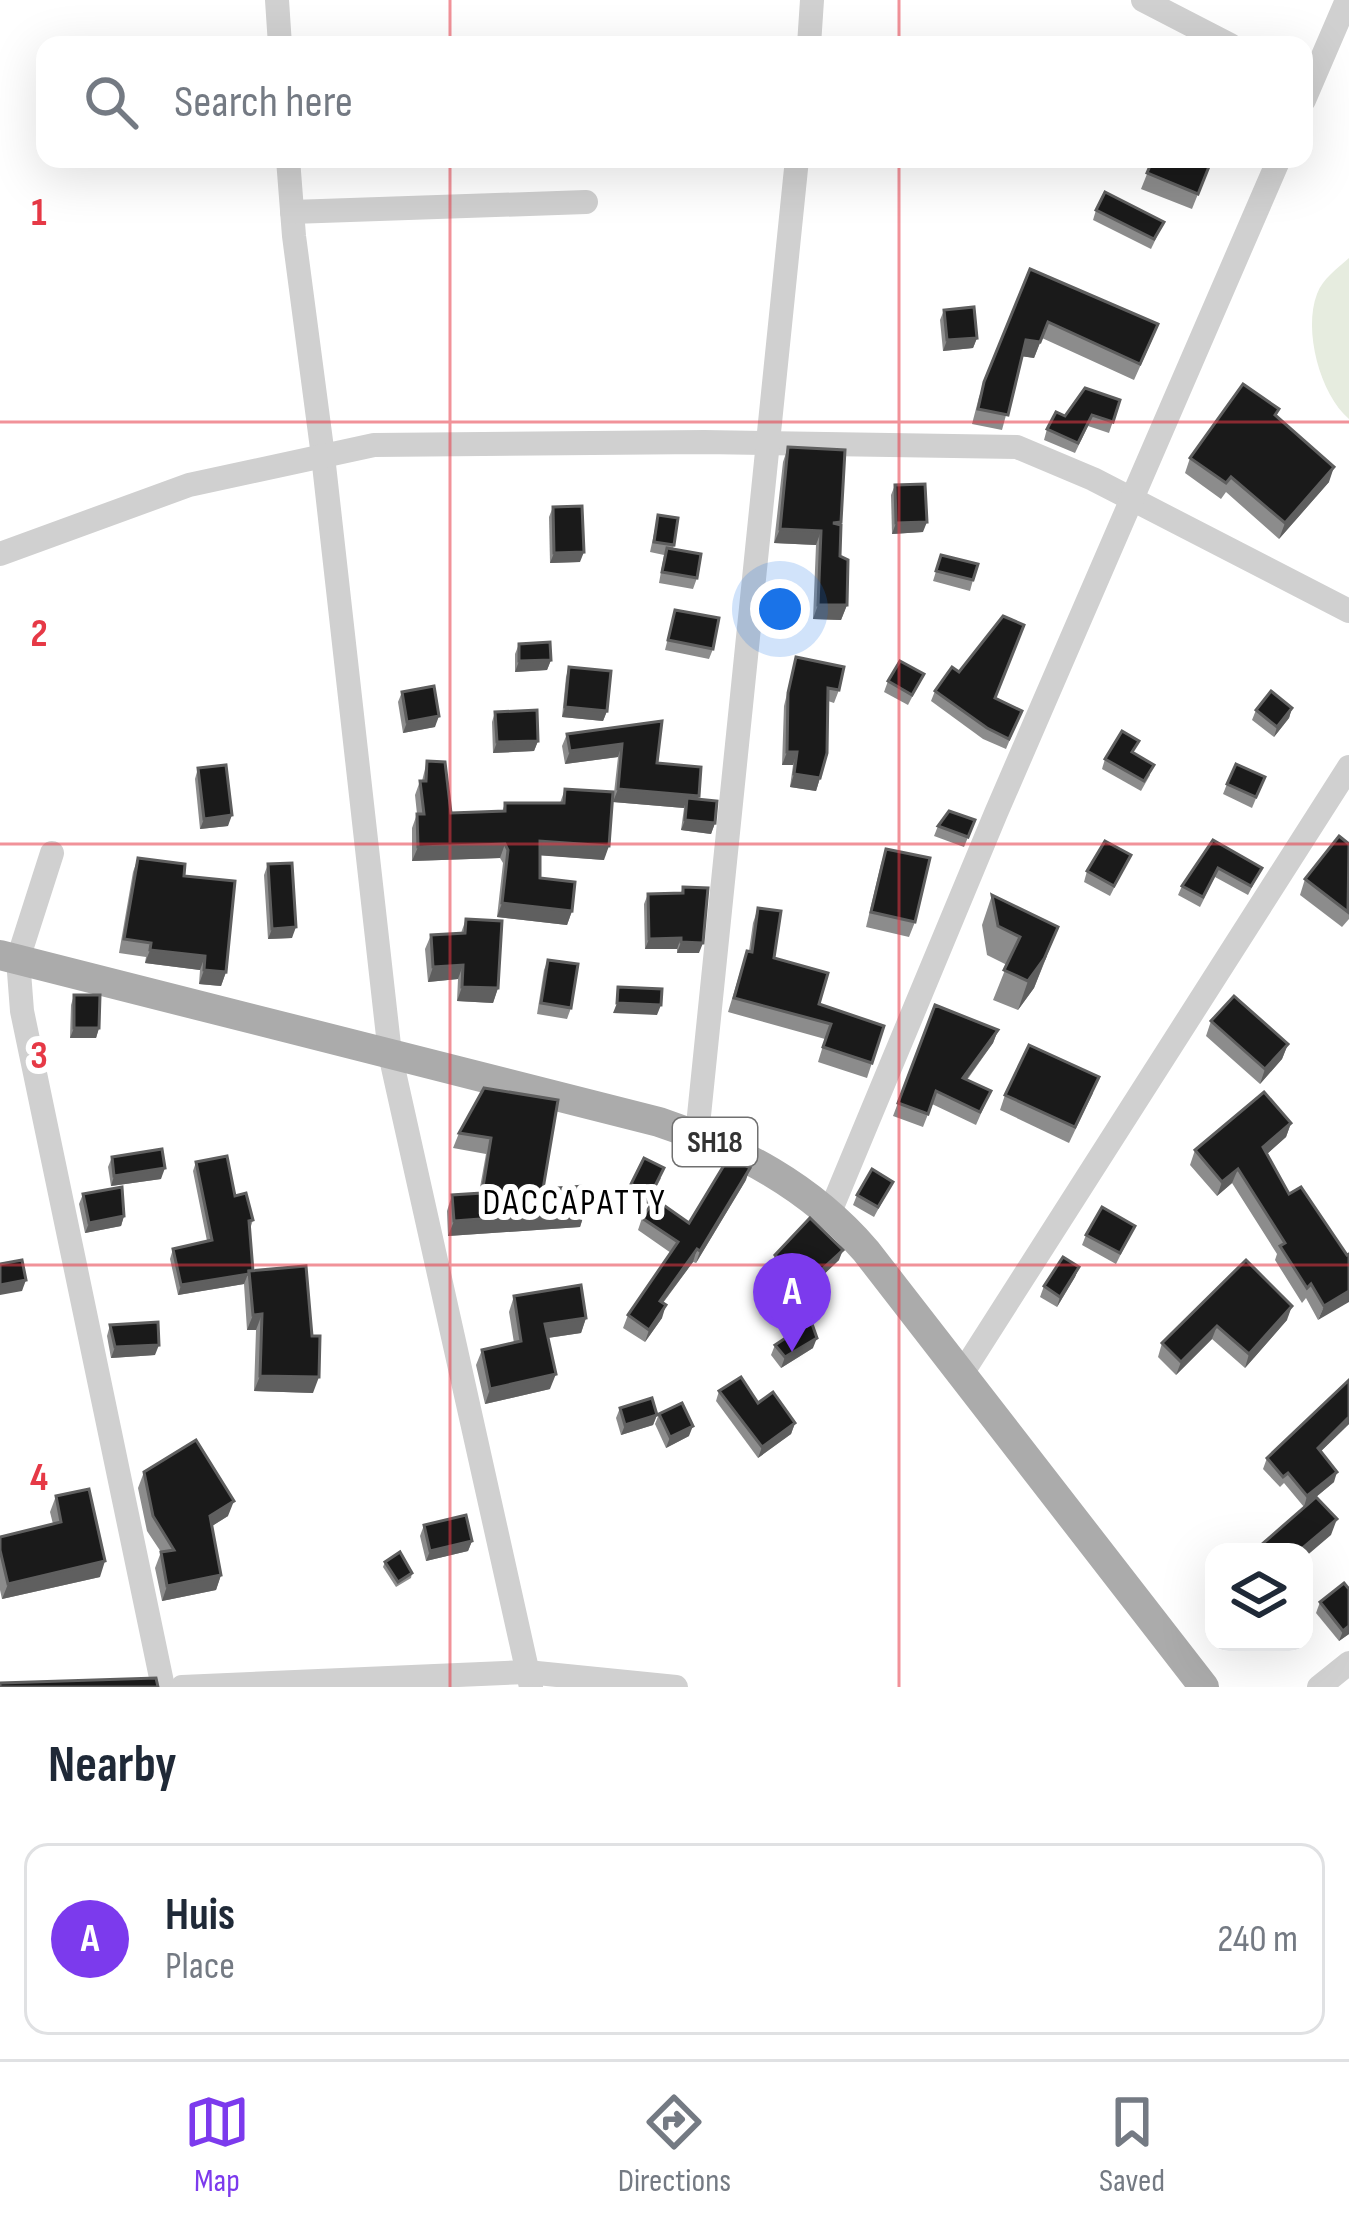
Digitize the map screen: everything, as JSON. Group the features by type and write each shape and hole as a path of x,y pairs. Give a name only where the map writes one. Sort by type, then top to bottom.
{"main road":[{"name":"SH18","path":"9,957 697,1135 770,1170 830,1212 866,1251 1204,1687"}],"street":[{"path":"277,0 279,36"},
{"path":"810,36 812,0"},
{"path":"1143,0 1213,36"},
{"path":"1313,74 1347,0"},
{"path":"289,168 390,1054 529,1680"},
{"path":"697,1135 796,168"},
{"path":"830,1212 996,813 1275,168"},
{"path":"292,212 586,202"},
{"path":"0,554 189,484 374,445 769,443 1017,448 1133,499 1349,611"},
{"path":"961,1375 1349,767"},
{"path":"52,853 9,957 164,1687"},
{"path":"1319,1687 1349,1664"},
{"path":"182,1687 529,1680 676,1687"}],"shaded area":[{"path":"1349,258 1349,419 1322,378 1312,325 1320,288"}],"building":[{"path":"1149,168 1208,168 1198,194 1147,173"},
{"path":"1105,192 1164,222 1154,239 1096,210"},
{"path":"1030,269 1158,324 1140,364 1048,322 1040,342 1026,340 1008,415 978,409 984,382"},
{"path":"974,307 977,338 947,340 944,310"},
{"path":"1243,384 1279,409 1275,415 1334,467 1285,523 1231,477 1226,483 1190,458"},
{"path":"1085,388 1120,400 1113,422 1092,415 1078,443 1047,429 1056,412 1065,416"},
{"path":"788,447 845,450 841,522 833,523 841,525 840,556 848,560 847,605 818,605 821,531 780,529"},
{"path":"925,484 927,522 896,523 895,485"},
{"path":"582,506 584,552 554,553 553,507"},
{"path":"658,515 678,518 674,545 654,542"},
{"path":"667,548 701,554 697,578 662,572"},
{"path":"941,555 978,564 973,580 936,571"},
{"path":"675,610 719,618 713,649 668,640"},
{"path":"1003,616 1024,625 995,698 1022,711 1009,739 935,691 952,667 959,672"},
{"path":"550,642 551,660 519,661 519,644"},
{"path":"796,657 844,667 839,690 828,688 827,753 820,778 794,774 797,752 787,752 788,693"},
{"path":"900,661 924,674 912,695 888,681"},
{"path":"569,667 611,671 607,711 565,707"},
{"path":"434,686 439,716 407,722 402,692"},
{"path":"1271,691 1292,708 1277,727 1256,710"},
{"path":"537,710 538,741 497,742 495,712"},
{"path":"662,721 657,763 701,767 699,796 618,789 622,744 570,751 567,734"},
{"path":"1122,731 1139,741 1132,752 1154,765 1144,781 1105,759"},
{"path":"427,761 445,762 451,813 505,811 505,803 564,803 565,789 613,792 609,846 540,841 540,878 575,882 572,911 502,903 505,844 418,847 417,814 424,814 420,781 426,781"},
{"path":"1236,764 1265,777 1256,797 1227,784"},
{"path":"226,765 232,815 204,819 198,768"},
{"path":"687,798 717,801 715,823 685,820"},
{"path":"949,811 975,820 968,837 938,826"},
{"path":"1339,836 1349,844 1348,912 1305,879"},
{"path":"1213,840 1262,868 1251,886 1218,868 1203,897 1182,886"},
{"path":"1105,841 1131,855 1114,886 1087,871"},
{"path":"886,849 930,858 915,922 871,912"},
{"path":"138,858 185,864 184,876 235,881 226,972 204,970 205,956 150,950 151,943 124,939"},
{"path":"292,863 296,927 272,929 268,864"},
{"path":"683,887 708,888 703,943 649,939 648,894 683,893"},
{"path":"992,895 1058,927 1028,981 1004,970 1020,937 998,926"},
{"path":"758,908 781,911 774,958 828,973 819,1004 884,1026 872,1063 823,1047 831,1024 734,998 747,951 752,952"},
{"path":"466,919 502,921 498,988 462,987 463,965 433,967 431,935 465,933"},
{"path":"548,960 578,964 571,1008 541,1003"},
{"path":"618,987 662,989 661,1005 617,1003"},
{"path":"74,995 100,995 99,1028 74,1028"},
{"path":"1234,996 1288,1044 1265,1069 1211,1021"},
{"path":"935,1005 998,1030 963,1078 991,1091 980,1112 936,1091 928,1114 898,1103"},
{"path":"1029,1045 1099,1077 1075,1127 1005,1095"},
{"path":"484,1088 558,1100 543,1189 583,1186 585,1211 454,1221 452,1195 482,1193 491,1138 459,1133"},
{"path":"1264,1092 1291,1123 1263,1147 1289,1194 1301,1187 1349,1254 1349,1291 1324,1306 1280,1246 1285,1243 1238,1169 1222,1182 1195,1150"},
{"path":"162,1149 165,1168 114,1176 112,1157"},
{"path":"227,1156 235,1196 246,1193 253,1220 249,1221 253,1271 181,1285 173,1249 212,1240 196,1162"},
{"path":"729,1157 750,1168 700,1251 660,1301 666,1305 649,1330 628,1315 678,1242 642,1218 655,1199 689,1223"},
{"path":"644,1158 664,1168 651,1194 631,1184"},
{"path":"872,1169 893,1182 878,1207 857,1195"},
{"path":"122,1187 124,1216 89,1223 83,1194"},
{"path":"1102,1207 1135,1226 1120,1253 1086,1235"},
{"path":"810,1218 843,1250 804,1286 775,1255"},
{"path":"1063,1257 1079,1267 1060,1297 1044,1286"},
{"path":"22,1260 26,1280 0,1285 0,1264"},
{"path":"1246,1260 1292,1306 1249,1354 1217,1326 1181,1362 1162,1343"},
{"path":"306,1266 312,1336 320,1336 319,1377 260,1376 262,1314 253,1315 249,1271"},
{"path":"581,1285 586,1318 545,1324 556,1374 490,1389 482,1350 521,1341 514,1296"},
{"path":"811,1321 817,1338 785,1357 775,1345"},
{"path":"158,1322 159,1345 115,1347 110,1325"},
{"path":"741,1377 758,1403 773,1392 795,1423 762,1447 719,1391"},
{"path":"1349,1380 1349,1417 1318,1448 1337,1472 1307,1496 1267,1458"},
{"path":"652,1398 657,1415 625,1425 620,1408"},
{"path":"682,1403 693,1426 670,1437 659,1414"},
{"path":"196,1440 234,1501 210,1516 221,1575 167,1586 161,1552 174,1550 153,1516 144,1472"},
{"path":"89,1489 105,1561 8,1584 0,1537 61,1522 56,1496"},
{"path":"1316,1497 1337,1519 1309,1543 1263,1543"},
{"path":"466,1515 472,1541 430,1551 424,1525"},
{"path":"400,1552 412,1573 398,1582 385,1562"},
{"path":"1344,1583 1349,1589 1349,1626 1343,1631 1320,1602"},
{"path":"156,1678 158,1687 0,1687 0,1683"}],"place":[{"name":"Huis","path":"792,1352"}],"district":[{"name":"DACCAPATTY","path":"575,1201"}]}
